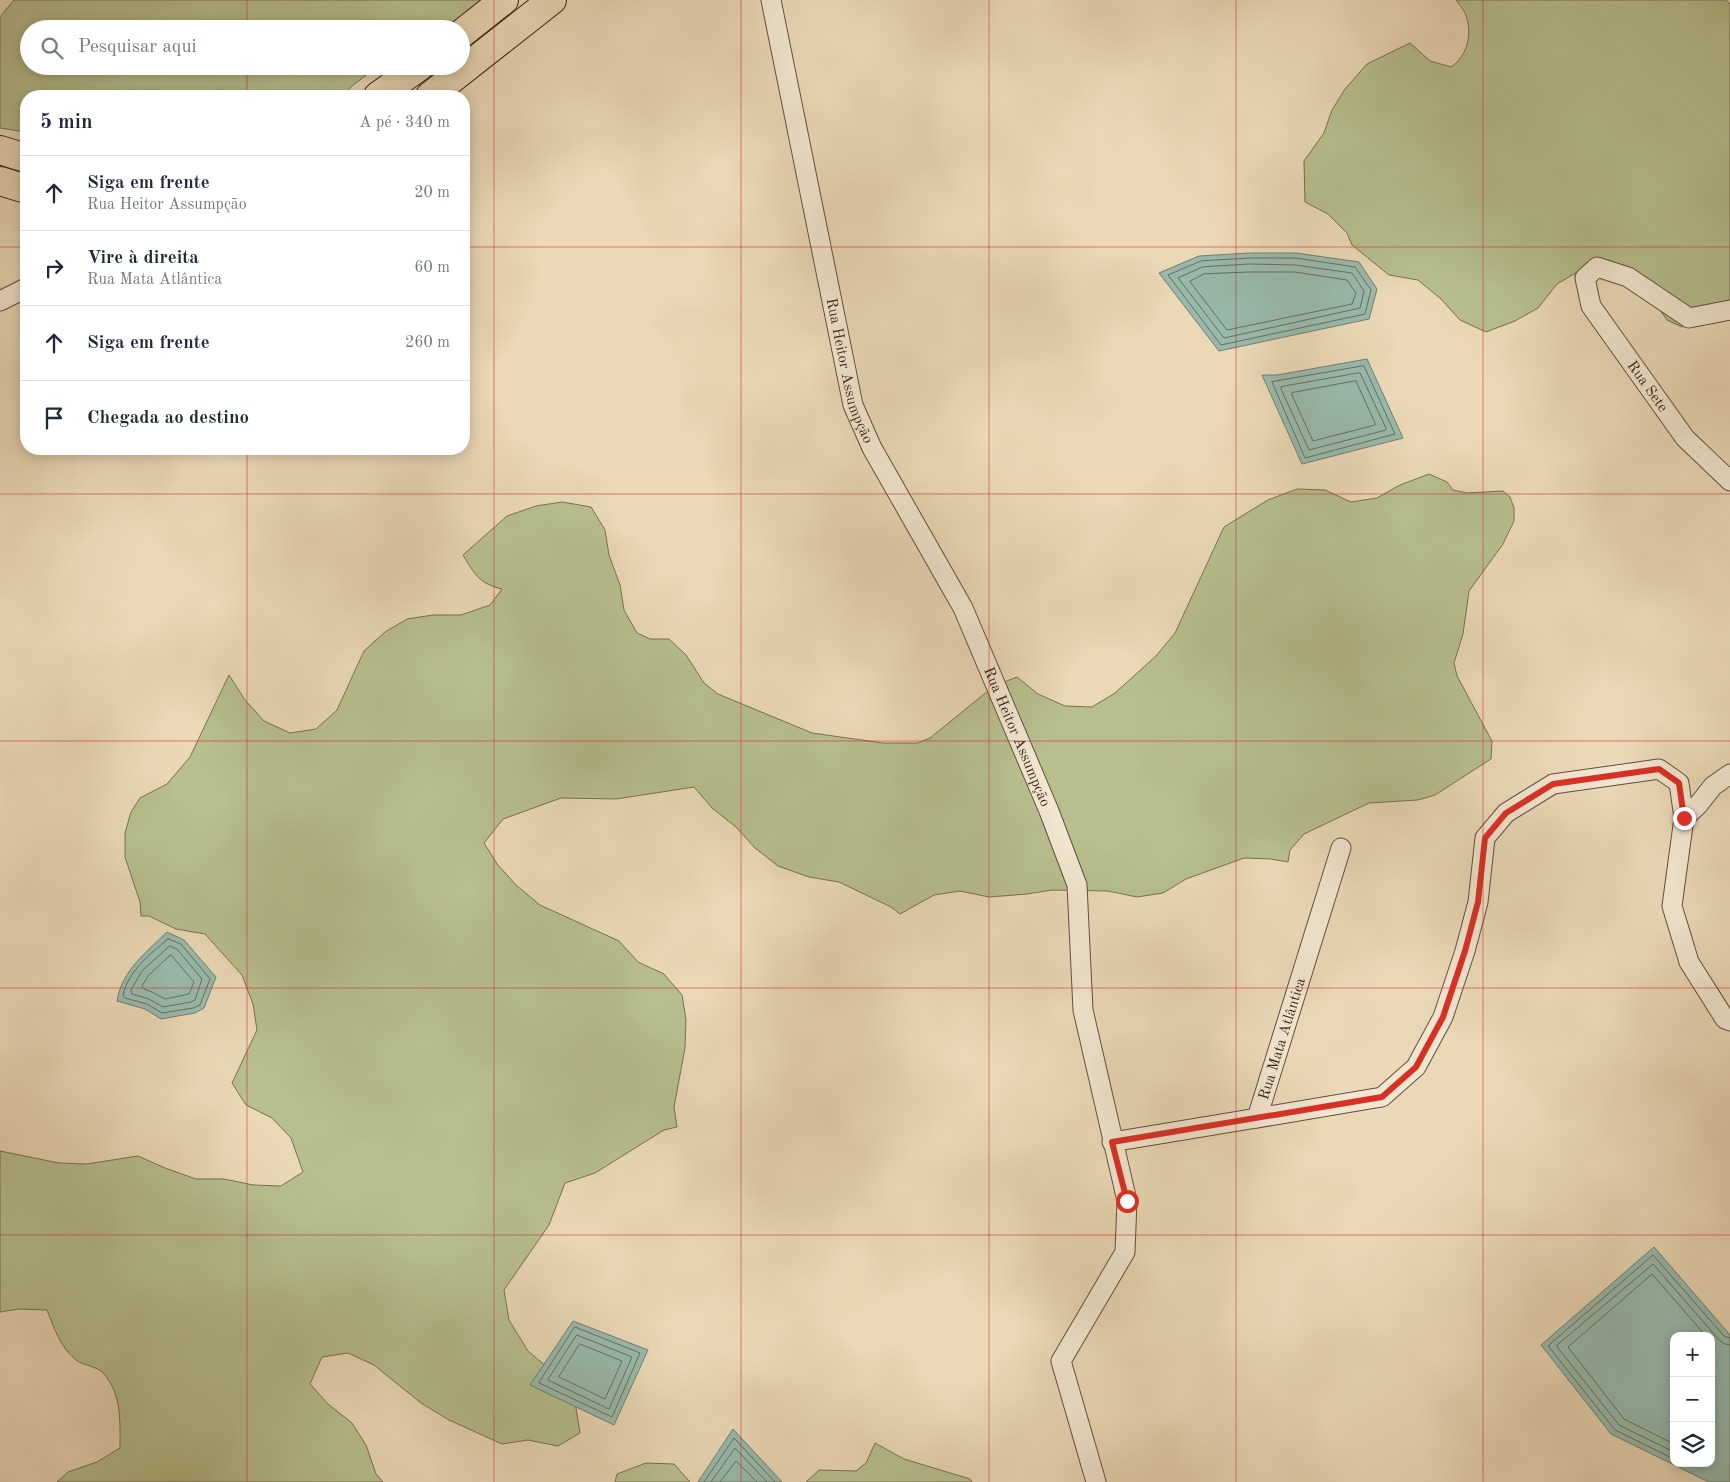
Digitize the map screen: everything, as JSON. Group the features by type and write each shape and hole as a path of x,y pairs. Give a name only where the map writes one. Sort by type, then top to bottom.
{"highway":[{"path":"470,27 504,0"},
{"path":"470,65 552,0"},
{"path":"386,90 407,75"},
{"path":"438,90 457,75"},
{"path":"0,150 20,156"},
{"path":"0,181 20,186"}],"street":[{"name":"Rua Heitor Assumpção","path":"771,0 853,406 872,448 963,608 1078,886 1083,1010 1127,1201 1125,1252 1061,1361 1096,1482"},
{"name":"Rua Sete","path":"1730,310 1689,318 1628,277 1598,267 1585,278 1591,306 1684,438 1730,481"},
{"path":"0,301 20,291"},
{"path":"1257,1118 1382,1097 1416,1067 1443,1017 1465,951 1478,902 1485,838 1506,813 1553,784 1659,769 1679,783 1684,818 1672,906 1689,962 1725,1019 1730,1021"},
{"path":"1684,818 1698,805 1713,786 1730,774"},
{"name":"Rua Mata Atlântica","path":"1112,1142 1257,1118 1341,848"}],"green space":[{"path":"14,0 490,0 470,20 20,20 20,75 366,75 348,90 20,90 20,131 0,128 0,17"},
{"path":"1456,0 1726,0 1730,4 1730,302 1715,306 1682,327 1667,320 1649,294 1605,267 1579,271 1557,284 1538,308 1515,321 1486,332 1460,320 1441,299 1418,280 1389,275 1352,245 1347,233 1328,214 1305,202 1304,161 1324,133 1332,110 1345,89 1367,64 1410,43 1430,61 1451,67 1461,57 1469,36 1469,28 1465,13"},
{"path":"1429,474 1447,482 1453,490 1467,493 1503,491 1510,497 1514,508 1514,521 1503,544 1469,591 1463,634 1454,663 1457,676 1492,741 1491,759 1435,795 1418,800 1369,803 1304,834 1290,850 1288,862 1244,858 1186,879 1163,893 1137,897 1108,891 1052,890 989,897 960,891 934,895 900,914 891,907 839,882 809,877 778,866 755,848 736,827 712,808 694,787 616,799 561,798 503,819 484,843 498,865 516,885 540,905 619,941 638,962 664,974 682,995 686,1020 685,1048 674,1107 677,1127 664,1130 595,1173 565,1183 549,1225 504,1290 509,1320 528,1351 573,1389 580,1433 558,1446 528,1440 502,1444 449,1420 421,1403 374,1365 348,1353 322,1357 310,1384 328,1404 352,1423 366,1445 376,1474 383,1482 57,1482 68,1472 97,1462 120,1448 119,1409 110,1382 101,1371 79,1362 70,1355 58,1337 47,1310 19,1309 0,1312 0,1151 59,1163 87,1164 138,1156 196,1179 224,1179 253,1185 281,1186 303,1172 291,1138 272,1118 246,1105 232,1083 257,1030 253,1004 242,975 205,934 176,929 149,916 141,916 140,902 125,857 125,833 131,812 140,798 167,784 190,757 229,675 245,700 264,721 290,733 316,729 337,710 364,651 385,632 407,619 433,615 461,615 490,605 502,589 488,584 478,577 463,555 507,516 536,506 562,502 591,507 605,530 609,555 620,585 624,610 637,633 650,639 669,639 686,655 704,683 718,694 812,733 883,743 918,743 930,738 994,686 1017,677 1038,694 1065,706 1092,707 1115,693 1156,656 1175,633 1224,527 1268,500 1297,489 1325,490 1351,502 1377,498 1400,485"},
{"path":"875,1443 904,1459 970,1479 972,1482 806,1482 819,1470 856,1471 866,1463"},
{"path":"646,1463 674,1464 690,1482 615,1482 617,1474"}],"water":[{"path":"1296,253 1359,262 1377,289 1369,319 1219,351 1159,273 1199,256"},
{"path":"1367,359 1403,438 1302,464 1262,375 1277,375"},
{"path":"167,932 184,940 216,977 204,1008 195,1013 161,1019 145,1009 117,1001 129,971"},
{"path":"1654,1247 1730,1335 1730,1482 1709,1482 1678,1467 1715,1467 1715,1332 1670,1332 1670,1463 1611,1434 1541,1345"},
{"path":"573,1321 648,1350 614,1425 530,1385"},
{"path":"733,1429 782,1482 698,1482"}],"route":[{"path":"1127,1201 1112,1142 1382,1097 1416,1067 1443,1017 1465,951 1478,902 1485,838 1506,813 1553,784 1659,769 1679,783 1684,818"}]}
